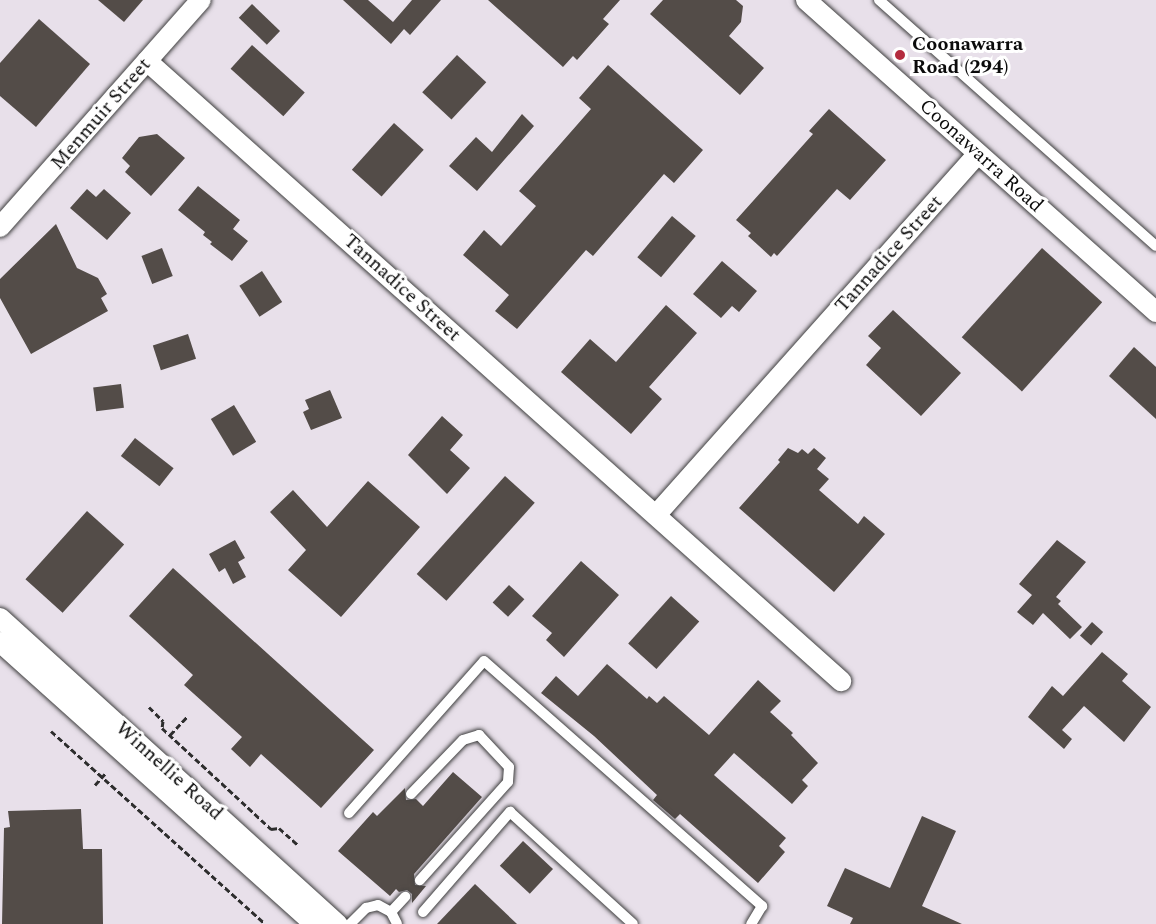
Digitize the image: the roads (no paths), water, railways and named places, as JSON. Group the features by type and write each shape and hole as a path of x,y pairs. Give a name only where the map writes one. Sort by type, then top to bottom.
{"street":[{"name":"Menmuir Street","path":"0,227 201,0"},
{"name":"Coonawarra Road","path":"806,0 1156,312"},
{"name":"Tannadice Street","path":"147,61 841,681"},
{"name":"Tannadice Street","path":"656,515 978,154"},
{"name":"Winnellie Road","path":"0,618 338,924"},
{"name":"Winnellie Road","path":"0,642 314,924"}],"lane":[{"path":"879,0 1156,246"},
{"path":"349,813 484,661 762,906 751,924"},
{"path":"411,794 463,740 479,735 508,767 508,782 420,880"},
{"path":"423,912 510,812 633,924"},
{"path":"391,912 405,897"},
{"path":"350,924 366,908 378,905 391,912 397,924"}],"place":[{"name":"Coonawarra Road (294)","path":"900,55"}]}
